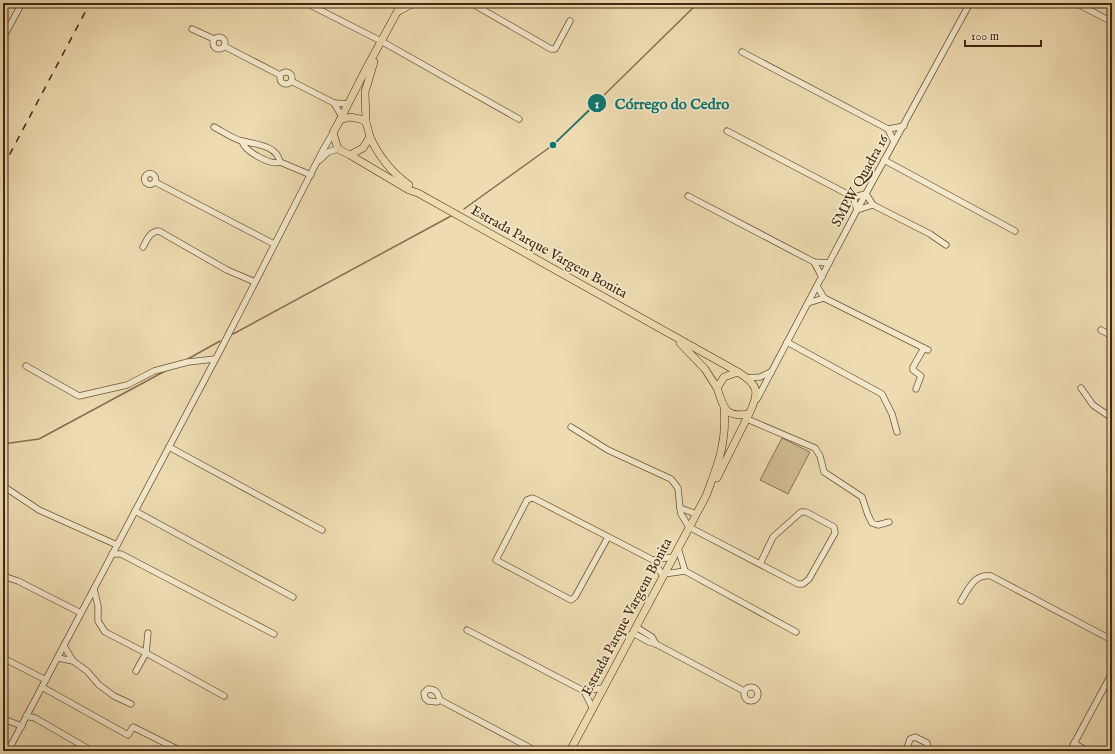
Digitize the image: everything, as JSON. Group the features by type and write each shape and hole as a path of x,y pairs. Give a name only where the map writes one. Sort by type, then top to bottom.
{"main road":[{"path":"383,41 373,63 365,92 366,122 370,137 363,148 350,155 338,148 333,133 402,3"},
{"path":"341,118 356,117 366,122"},
{"name":"Estrada Parque Vargem Bonita","path":"370,137 380,158 418,193"},
{"name":"Estrada Parque Vargem Bonita","path":"350,155 409,190 418,193 738,372"},
{"name":"Estrada Parque Vargem Bonita","path":"668,333 686,348 705,369 717,388"},
{"path":"738,372 747,378 754,385 757,399 748,417 735,415 728,412 724,408 717,388 724,377 738,372"},
{"name":"Estrada Parque Vargem Bonita","path":"706,496 723,449 725,431 724,408"},
{"name":"Estrada Parque Vargem Bonita","path":"570,751 748,417"}],"street":[{"path":"3,38 22,3"},
{"path":"306,3 383,41 519,119"},
{"path":"398,12 415,3"},
{"path":"471,3 552,49 555,49 559,44 570,21"},
{"name":"SMPW Quadra 16","path":"757,399 857,210 970,3"},
{"path":"1076,3 1112,22"},
{"path":"192,29 214,39 213,46 216,49 221,49 224,46 280,75"},
{"path":"742,52 888,129 894,142"},
{"path":"283,72 289,73 292,76 291,81 286,85 283,84 280,81 280,75 283,72"},
{"path":"291,81 334,103 348,104"},
{"path":"334,103 341,118"},
{"path":"888,129 904,126"},
{"path":"214,127 242,141 268,148 277,155 280,162"},
{"path":"727,131 853,197 866,194 873,205 930,234 946,245"},
{"path":"9,751 333,133"},
{"path":"242,141 245,148 254,154 274,163 280,162 311,175"},
{"path":"318,161 328,152 338,148"},
{"path":"884,160 1015,232"},
{"path":"155,182 274,244"},
{"path":"688,196 814,262 829,263"},
{"path":"853,197 857,210 873,205"},
{"path":"142,247 150,234 159,231 227,270 255,282"},
{"path":"814,262 822,278"},
{"path":"817,286 824,298 926,349 913,367 913,370 921,376 916,389"},
{"path":"808,303 824,298"},
{"path":"1100,330 1112,336"},
{"path":"787,342 882,394 892,414 897,432"},
{"path":"26,366 79,396 126,385 154,371 188,362 215,359"},
{"path":"747,378 760,377 772,372"},
{"path":"1081,388 1093,405 1112,418"},
{"path":"748,417 815,448 820,456 824,472 862,496 868,516 872,523 878,525 889,522"},
{"path":"571,427 608,450 671,480 678,488 681,514 689,527 798,584 805,583 810,579 835,533 834,527 806,512 801,512 773,537 760,564"},
{"path":"169,447 322,530"},
{"path":"3,486 39,510 117,545 121,554"},
{"path":"608,536 575,597 571,600 496,560 527,500 530,498 608,536 653,560 664,575 685,571 796,632"},
{"path":"680,508 696,514"},
{"path":"135,511 293,597"},
{"path":"678,548 685,571"},
{"path":"112,554 121,554 274,634"},
{"path":"653,560 673,558"},
{"path":"3,576 18,581 81,614"},
{"path":"960,601 975,579 980,576 991,576 1112,640"},
{"path":"94,589 98,606 98,621 102,630 224,696"},
{"path":"467,630 584,691 593,709"},
{"path":"634,630 649,642 656,644 744,691"},
{"path":"136,671 146,653 148,633"},
{"path":"64,646 73,661 86,671 107,692 131,704"},
{"path":"3,658 46,680"},
{"path":"58,658 73,661"},
{"path":"1070,751 1110,684 1112,673"},
{"path":"42,687 128,735 133,727 181,751"},
{"path":"584,691 603,688"},
{"path":"440,700 536,751"},
{"path":"30,709 35,718"},
{"path":"26,716 35,718 92,751"},
{"path":"3,719 22,726"},
{"path":"906,751 910,739 915,737 927,743 928,751"},
{"path":"1074,743 1087,751"}],"shaded area":[{"path":"782,438 810,452 788,494 760,480"}],"waterway":[{"path":"464,209 553,145 698,3"},
{"path":"233,334 451,216"},
{"path":"186,360 220,341"},
{"path":"3,444 39,439 167,370"}],"railway":[{"path":"3,167 90,3"}],"place":[{"name":"Córrego do Cedro","path":"553,145"}]}
